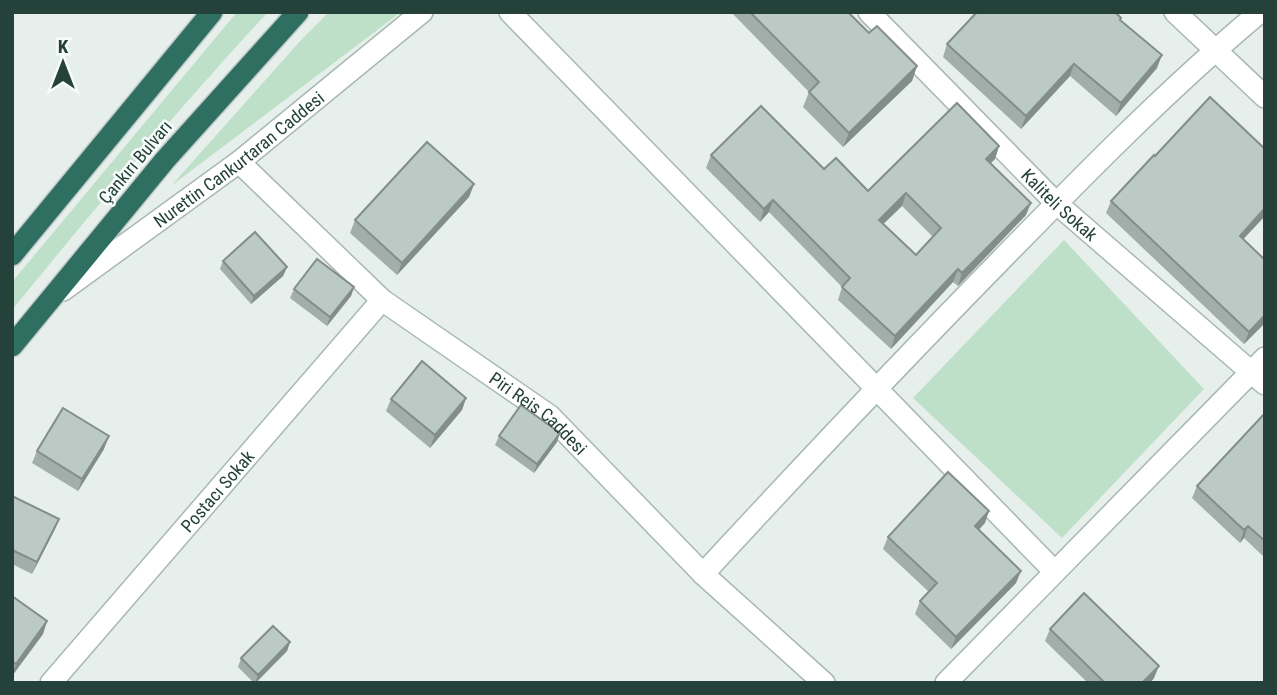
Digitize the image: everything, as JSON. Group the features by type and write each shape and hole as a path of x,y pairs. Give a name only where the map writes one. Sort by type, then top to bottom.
{"highway":[{"name":"Çankırı Bulvarı","path":"12,255 212,12"},
{"name":"Çankırı Bulvarı","path":"12,346 165,160 298,12"}],"street":[{"name":"Nurettin Cankurtaran Caddesi","path":"50,299 239,162 422,12"},
{"path":"510,12 1054,571"},
{"name":"Kaliteli Sokak","path":"869,12 1056,203 1260,371"},
{"path":"1175,12 1265,97"},
{"path":"703,574 876,388 1056,203 1215,50 1260,12"},
{"name":"Piri Reis Caddesi","path":"239,162 382,300 551,416 703,574 824,683"},
{"name":"Postacı Sokak","path":"51,683 382,300"},
{"path":"946,683 1054,571 1260,371"}],"green space":[{"path":"237,12 268,12 138,159 12,310 12,282"},
{"path":"329,12 401,12 171,186 302,39"},
{"path":"1064,240 1204,389 1062,538 913,398"}],"building":[{"path":"750,12 848,12 869,33 877,26 917,66 849,133 809,92 819,82"},
{"path":"977,12 1115,12 1120,20 1162,55 1121,103 1074,64 1026,116 947,44"},
{"path":"1210,97 1265,149 1265,208 1240,236 1265,260 1265,315 1249,332 1111,201"},
{"path":"957,103 999,146 986,159 1031,203 962,273 958,269 895,336 842,287 850,278 773,200 764,209 711,155 761,106 824,169 836,158 868,191","holes":["906,193 941,228 916,255 879,220"]},
{"path":"427,142 474,184 402,263 355,220"},
{"path":"255,232 287,267 254,296 223,261"},
{"path":"317,259 354,287 330,317 294,289"},
{"path":"422,361 466,398 435,435 391,399"},
{"path":"521,405 560,433 537,464 499,436"},
{"path":"63,408 109,436 82,479 37,451"},
{"path":"1265,413 1265,541 1248,526 1244,530 1197,486"},
{"path":"948,472 989,511 975,526 1021,571 956,637 920,601 937,583 888,537"},
{"path":"12,496 59,519 37,562 12,550"},
{"path":"1084,593 1159,666 1142,683 1105,683 1050,629"},
{"path":"12,596 47,621 16,664 12,662"},
{"path":"273,626 290,642 258,675 241,658"}]}
